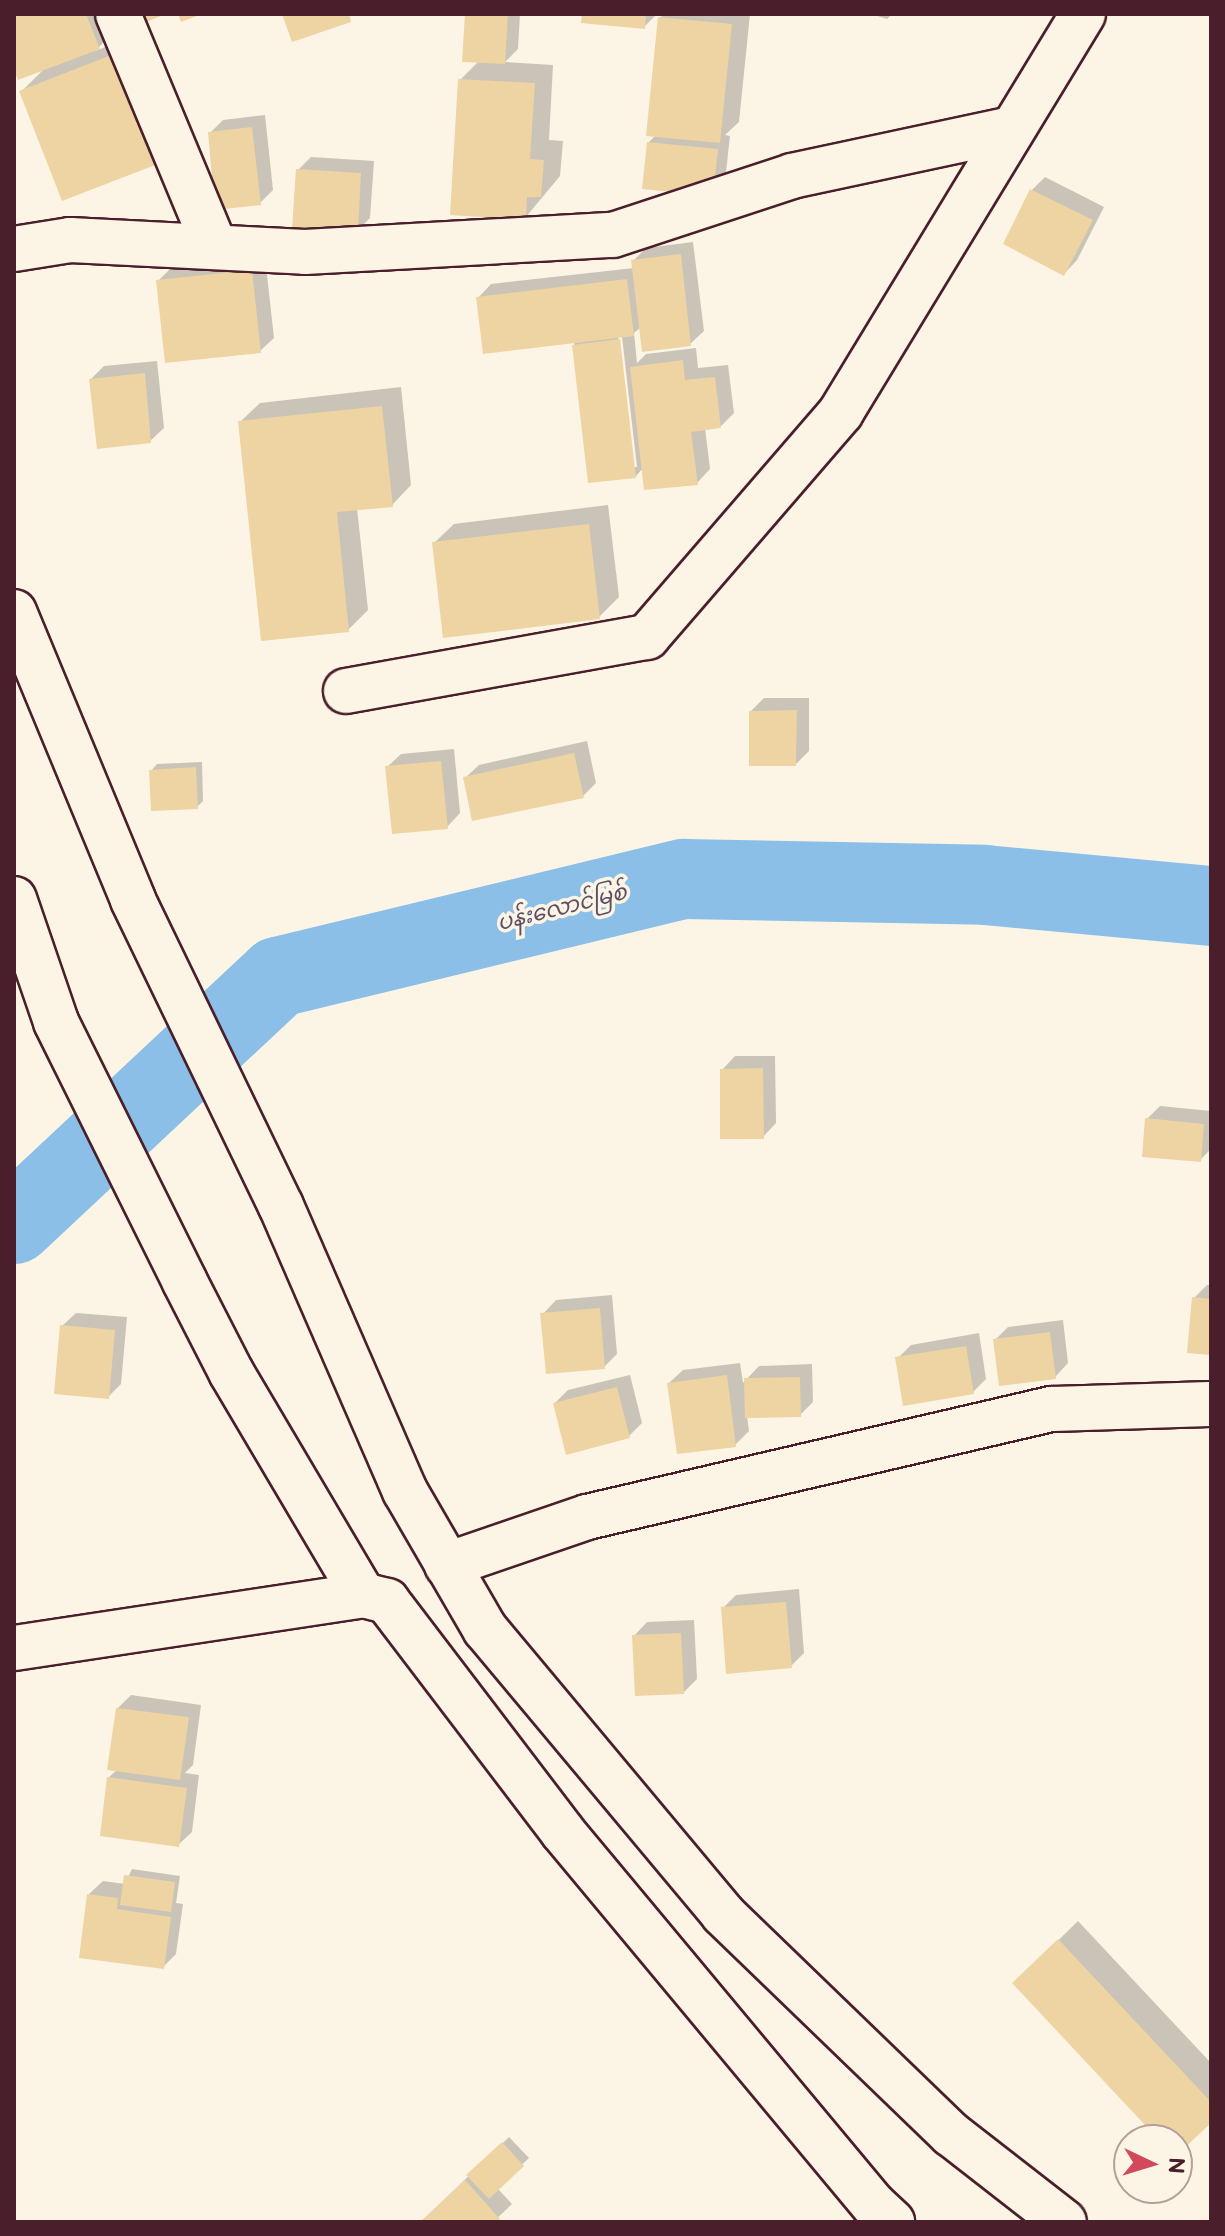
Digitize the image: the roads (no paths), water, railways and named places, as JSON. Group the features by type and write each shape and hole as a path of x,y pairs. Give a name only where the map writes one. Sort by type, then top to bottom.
{"main road":[{"path":"118,14 215,247"},
{"path":"346,691 647,637 841,412 1083,14"},
{"path":"14,249 70,240 305,252 613,235 792,176 1011,129"},
{"path":"14,612 133,900 276,1196 405,1491 485,1629 723,1914 951,2134 1064,2222"},
{"path":"14,899 56,1022 185,1282 231,1372 363,1595"},
{"path":"447,1565 587,1517 1052,1409 1211,1404"},
{"path":"14,1648 363,1595 387,1601 562,1831 874,2205 892,2222"}],"waterway":[{"name":"ပန်းလောင်မြစ်","path":"14,1224 278,977 684,879 985,885 1211,906"}]}
